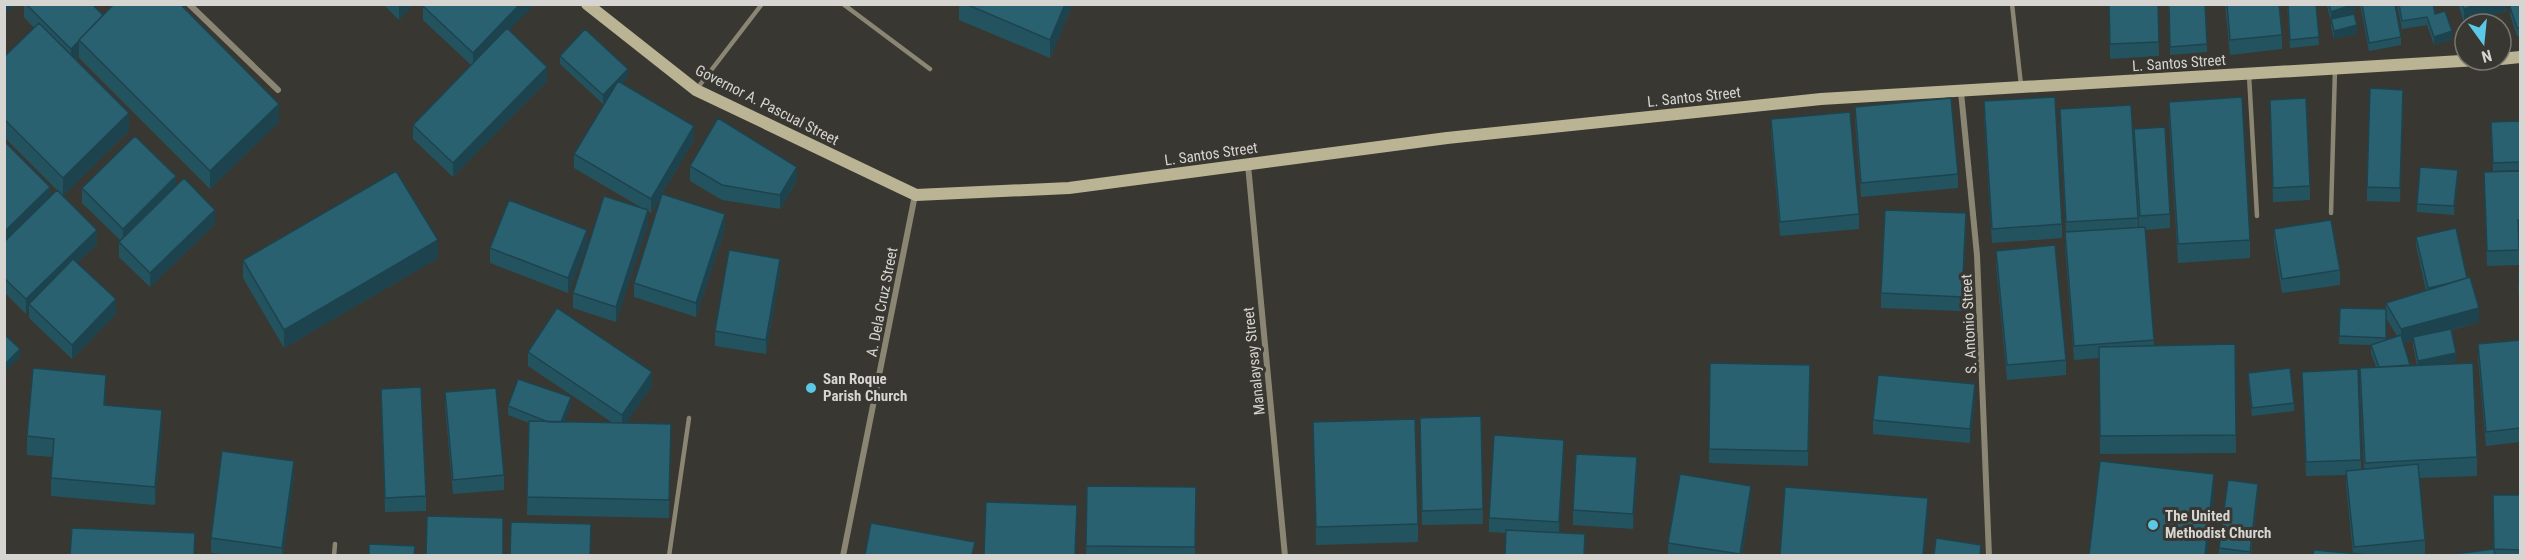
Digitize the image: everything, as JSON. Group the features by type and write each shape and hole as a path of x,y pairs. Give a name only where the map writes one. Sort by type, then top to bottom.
{"main road":[{"name":"Governor A. Pascual Street","path":"587,4 696,90 916,195"},
{"name":"L. Santos Street","path":"916,195 1069,188 1447,138 1821,99 2453,62"}],"street":[{"path":"189,4 278,90"},
{"name":"S. Antonio Street","path":"1961,92 1977,255 1989,555"},
{"name":"Manalaysay Street","path":"1248,164 1285,555"},
{"name":"A. Dela Cruz Street","path":"843,555 916,195"}],"lane":[{"path":"696,90 762,4"},
{"path":"843,4 930,69"},
{"path":"2012,4 2022,88"},
{"path":"2331,213 2335,69"},
{"path":"2249,74 2258,216"},
{"path":"669,555 689,418"},
{"path":"334,555 335,544"}],"building":[{"path":"26,4 92,4 103,15 71,49"},
{"path":"114,4 180,4 279,104 210,171 79,40"},
{"path":"424,4 520,4 473,53 423,6"},
{"path":"966,4 1065,4 1050,40"},
{"path":"2109,4 2158,4 2159,42 2110,44"},
{"path":"2169,4 2205,4 2207,44 2170,47"},
{"path":"2227,4 2279,4 2282,35 2230,40"},
{"path":"2288,4 2316,4 2319,37 2290,40"},
{"path":"2329,4 2354,4 2331,12"},
{"path":"2362,4 2395,4 2401,37 2369,43"},
{"path":"2399,4 2433,4 2435,14 2445,11 2452,31 2434,37 2427,17 2402,21"},
{"path":"2463,4 2478,4 2464,9"},
{"path":"2511,4 2520,4 2520,28 2517,28"},
{"path":"2354,14 2357,25 2334,31 2331,19"},
{"path":"39,23 129,113 63,178 4,119 4,57"},
{"path":"507,28 547,67 453,163 413,125"},
{"path":"585,29 628,69 603,95 560,56"},
{"path":"618,81 694,126 651,199 574,154"},
{"path":"2370,88 2403,90 2400,188 2367,187"},
{"path":"2055,97 2062,224 1992,229 1984,101"},
{"path":"2242,97 2250,240 2178,244 2169,102"},
{"path":"1951,98 1958,174 1861,183 1855,107"},
{"path":"2306,98 2310,186 2273,188 2270,100"},
{"path":"2131,105 2138,218 2066,222 2060,109"},
{"path":"1850,112 1859,214 1780,222 1771,119"},
{"path":"718,118 797,167 780,195 722,185 690,166"},
{"path":"2520,121 2520,162 2493,163 2491,122"},
{"path":"2165,127 2170,214 2140,216 2134,129"},
{"path":"135,136 176,176 123,229 82,188"},
{"path":"4,141 50,187 4,232"},
{"path":"2420,167 2458,170 2454,206 2417,204"},
{"path":"396,171 438,240 284,330 243,260"},
{"path":"2520,171 2519,250 2487,251 2484,172"},
{"path":"184,178 215,210 150,273 119,242"},
{"path":"57,190 97,230 26,299 4,278 4,242"},
{"path":"662,194 725,214 696,303 634,283"},
{"path":"604,196 648,210 616,307 573,293"},
{"path":"509,200 587,230 568,278 490,248"},
{"path":"1885,210 1966,213 1962,297 1881,293"},
{"path":"2331,220 2340,270 2282,279 2274,229"},
{"path":"2145,227 2154,340 2074,346 2065,232"},
{"path":"2456,228 2467,278 2428,288 2416,237"},
{"path":"2055,245 2066,360 2007,365 1996,251"},
{"path":"729,250 780,259 766,340 715,331"},
{"path":"73,259 116,299 72,345 29,304"},
{"path":"2470,277 2479,308 2401,329 2386,303"},
{"path":"557,308 652,372 622,415 528,352"},
{"path":"2340,308 2386,309 2386,338 2339,336"},
{"path":"2451,329 2456,353 2418,361 2413,337"},
{"path":"4,334 20,349 4,365"},
{"path":"2401,335 2410,365 2379,367 2371,345"},
{"path":"2520,340 2520,428 2486,432 2478,344"},
{"path":"2235,344 2236,435 2100,436 2099,347"},
{"path":"1710,363 1810,365 1808,451 1709,449"},
{"path":"2473,363 2477,457 2365,463 2360,368"},
{"path":"33,368 106,375 104,405 162,410 155,487 51,478 54,439 27,436"},
{"path":"2290,368 2294,403 2252,408 2248,373"},
{"path":"2358,369 2361,460 2306,462 2302,372"},
{"path":"1878,375 1975,384 1970,429 1873,420"},
{"path":"518,379 571,397 561,422 548,422 508,406"},
{"path":"421,387 426,496 385,498 381,389"},
{"path":"496,388 504,475 453,480 445,392"},
{"path":"1481,416 1483,509 1422,511 1420,418"},
{"path":"1415,419 1418,524 1316,527 1313,422"},
{"path":"529,421 671,424 669,500 527,497"},
{"path":"1494,435 1564,440 1559,522 1489,518"},
{"path":"222,451 294,461 282,548 211,538"},
{"path":"1576,454 1637,457 1633,514 1573,510"},
{"name":"The United Methodist Church","path":"2100,461 2214,474 2205,555 2089,555"},
{"path":"2418,464 2425,540 2354,547 2346,471"},
{"path":"1680,474 1751,486 1740,554 1668,543"},
{"path":"2228,480 2258,484 2250,552 2219,548"},
{"path":"1087,486 1196,487 1195,547 1086,546"},
{"path":"1785,487 1928,498 1923,555 1780,555"},
{"path":"2493,495 2520,495 2520,550 2494,549"},
{"path":"986,502 1077,505 1075,555 984,555"},
{"path":"427,516 503,518 503,555 426,555"},
{"path":"511,522 591,524 590,555 510,555"},
{"path":"871,523 975,542 972,555 865,555"},
{"path":"72,528 195,533 194,555 70,555"},
{"path":"1506,530 1585,534 1584,555 1505,555"},
{"path":"1936,538 1981,545 1980,555 1934,555"},
{"path":"369,544 415,546 414,555 369,555"},
{"path":"2494,549 2495,555 2447,555"},
{"path":"2314,550 2370,555 2313,555"}],"place":[{"name":"San Roque Parish Church","path":"811,388"},
{"name":"The United Methodist Church","path":"2153,525"}]}
